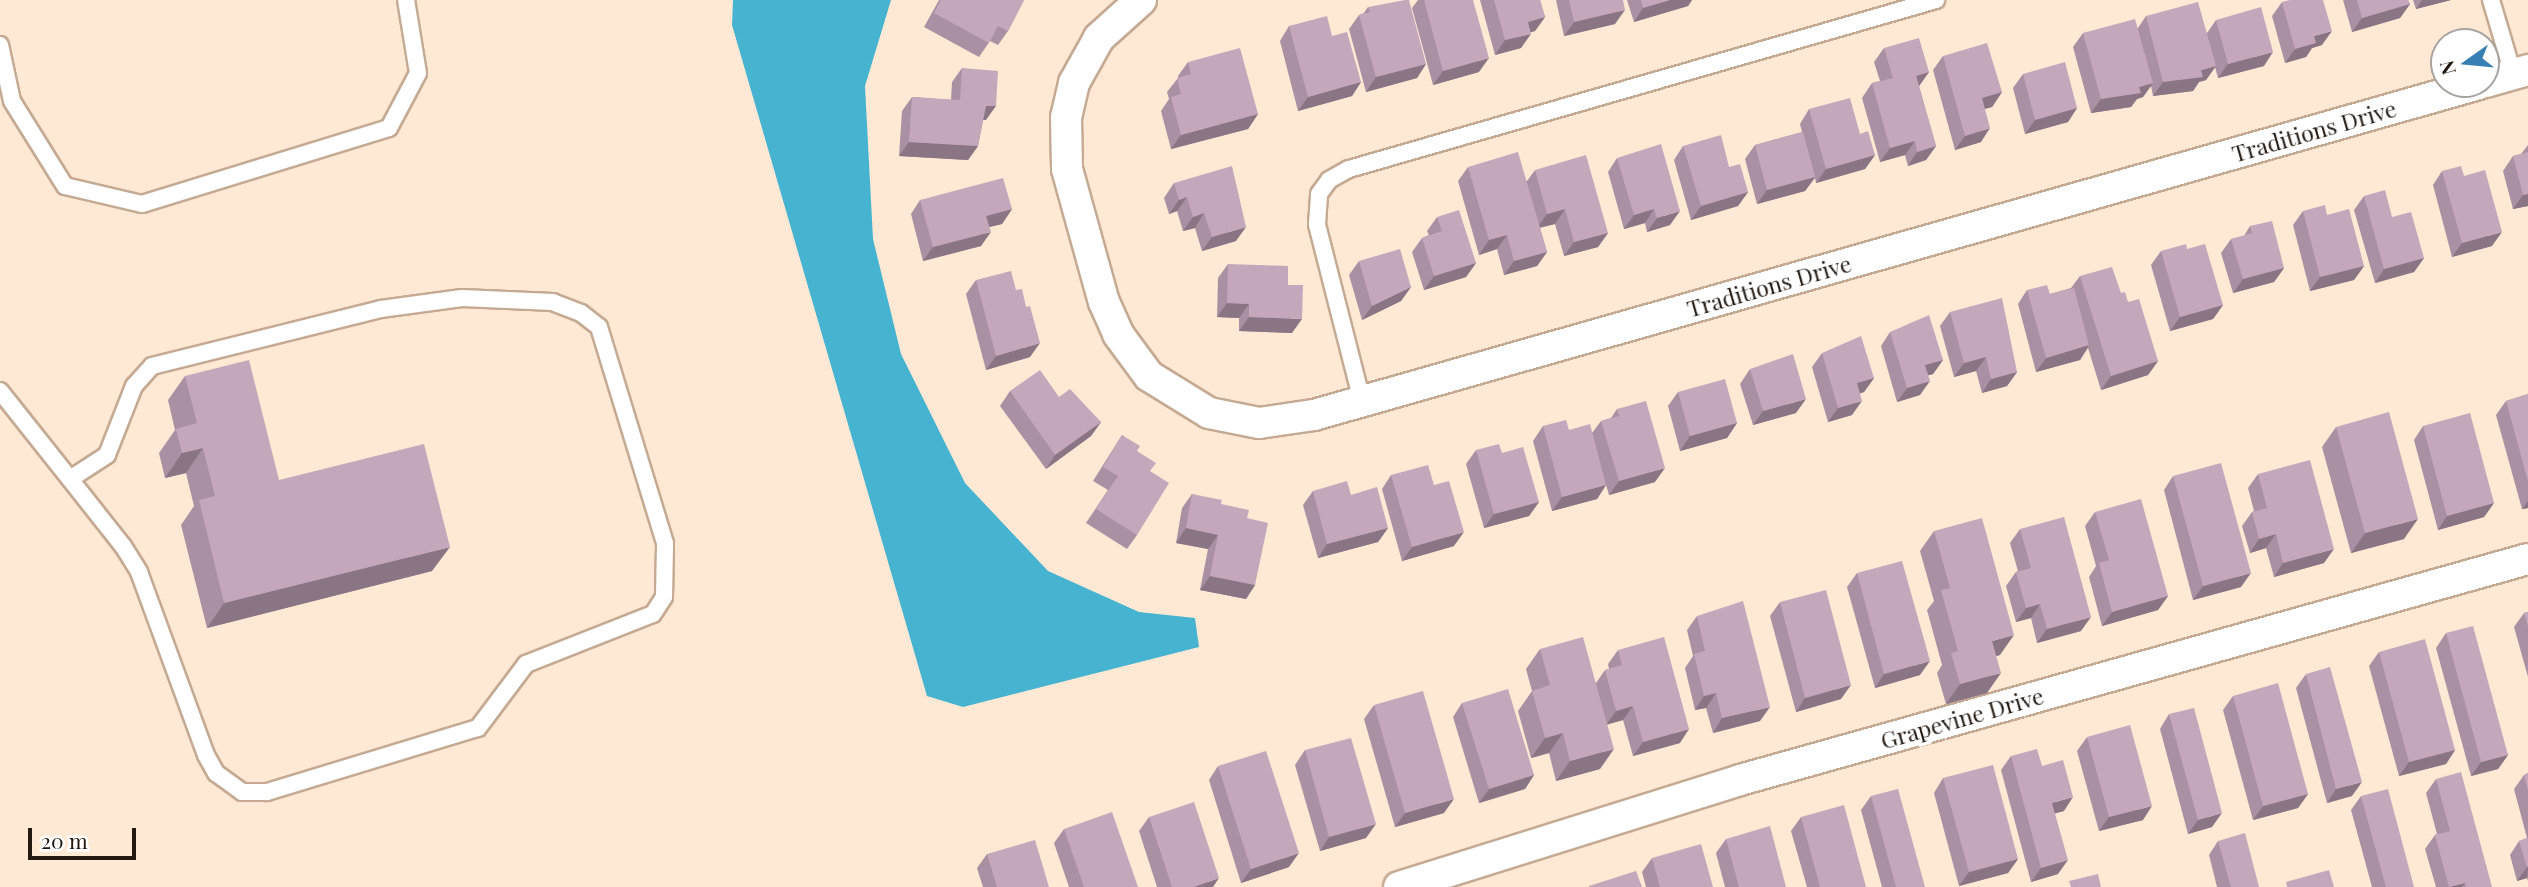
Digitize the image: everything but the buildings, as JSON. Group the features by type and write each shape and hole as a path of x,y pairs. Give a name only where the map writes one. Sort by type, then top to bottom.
{"street":[{"name":"Traditions Drive","path":"1141,0 1099,38 1074,83 1066,117 1068,169 1104,302 1118,334 1149,376 1209,413 1242,421 1279,422 1362,401 2430,98"},
{"name":"Grapevine Drive","path":"1399,887 1740,780 2528,559"}],"lane":[{"path":"0,45 12,101 65,186 142,204 388,128 418,73 405,0"},
{"path":"1362,401 1317,224 1319,194 1329,180 1349,169 1936,0"},
{"path":"2491,0 2509,76"},
{"path":"0,391 123,546 139,572 206,755 216,773 242,792 267,792 478,728 526,664 561,646 653,614 664,597 665,543 599,327 581,313 553,302 462,298 381,309 152,366 134,386 107,454 70,479"}],"water":[{"path":"733,0 891,0 865,86 873,239 901,354 965,483 1048,571 1139,612 1195,618 1199,647 963,707 927,696 732,25"}]}
